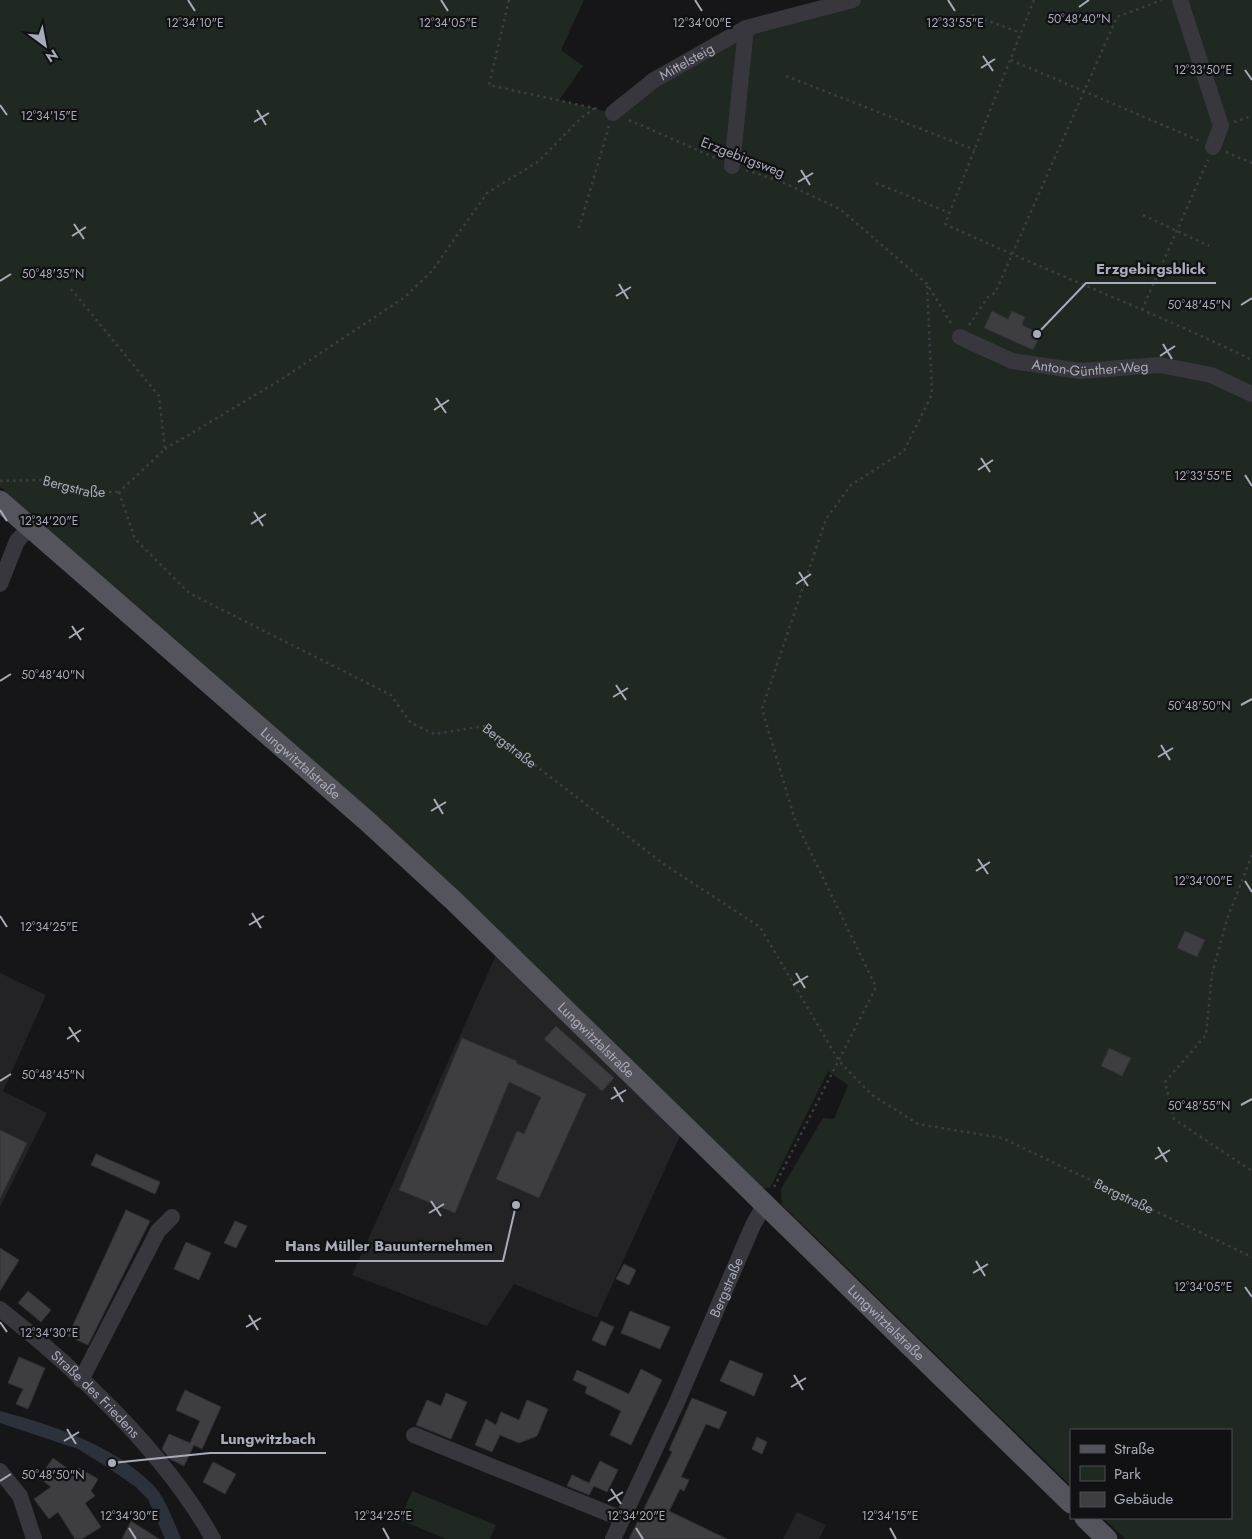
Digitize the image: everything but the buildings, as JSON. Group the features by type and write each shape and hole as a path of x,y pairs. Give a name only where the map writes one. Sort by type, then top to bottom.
{"main road":[{"name":"Lungwitztalstraße","path":"0,501 368,821 439,887 1070,1502"},
{"path":"1086,1519 1107,1539"}],"street":[{"name":"Mittelsteig","path":"613,113 654,80 746,28 853,0"},
{"path":"1180,0 1221,126 1214,147"},
{"path":"732,166 746,28"},
{"name":"Anton-Günther-Weg","path":"960,338 1012,361 1080,370 1160,365 1211,375 1252,394"},
{"path":"0,584 17,541 30,527"},
{"name":"Bergstraße","path":"613,1539 677,1402 754,1225 765,1204"},
{"path":"81,1380 158,1231 172,1217"},
{"name":"Straße des Friedens","path":"0,1309 81,1380 148,1449 190,1503 213,1539"},
{"path":"414,1435 622,1519"},
{"path":"0,1471 20,1496 34,1539"}],"path":[{"name":"Erzgebirgsweg","path":"509,0 489,85 613,113 732,166 782,182 840,209 927,284 960,338"},
{"path":"1034,0 945,224 1012,256 1142,310 1252,360"},
{"path":"960,338 988,297 995,293 1117,17 1162,0"},
{"path":"972,15 1021,33"},
{"path":"1011,60 1084,93 1252,163"},
{"path":"786,76 975,150"},
{"path":"119,492 165,449 277,382 406,297 432,271 487,193 539,161 581,118 595,108"},
{"path":"579,228 613,113"},
{"path":"1142,310 1214,147"},
{"path":"876,183 950,213"},
{"path":"1143,215 1210,246"},
{"path":"765,1204 876,987 795,820 762,709 826,519 851,485 904,452 932,394 927,284"},
{"path":"71,289 160,396 165,449"},
{"name":"Bergstraße","path":"0,481 44,480 90,492 119,492 135,539 189,593 392,695 410,722 434,734 484,726 665,864 760,926 839,1061 872,1095 918,1124 1002,1138 1252,1257"},
{"path":"1252,855 1227,919 1212,974 1206,1035 1165,1082 1174,1119 1252,1171"}],"shaded area":[{"path":"497,953 680,1136 597,1318 514,1284 487,1326 352,1275"},
{"path":"0,973 46,995 3,1091 47,1113 0,1207"},
{"path":"0,1411 81,1438 120,1459 137,1471 162,1496 181,1539 165,1539 148,1499 136,1487 78,1449 0,1423"},
{"path":"797,1512 826,1525 819,1539 783,1539"}],"green space":[{"path":"0,0 584,0 561,50 583,66 559,100 613,113 746,28 853,0 1252,0 1252,1539 1125,1539 1104,1519 1232,1519 1232,1429 1070,1429 1070,1485 782,1205 781,1189 823,1118 834,1119 848,1085 828,1071 770,1188 762,1188 113,586 0,487"},
{"path":"412,1491 496,1525 490,1539 446,1539 400,1520"}],"place":[{"name":"Erzgebirgsblick","path":"1037,334"},
{"name":"Hans Müller Bauunternehmen","path":"516,1205"},
{"name":"Lungwitzbach","path":"112,1463"}]}
